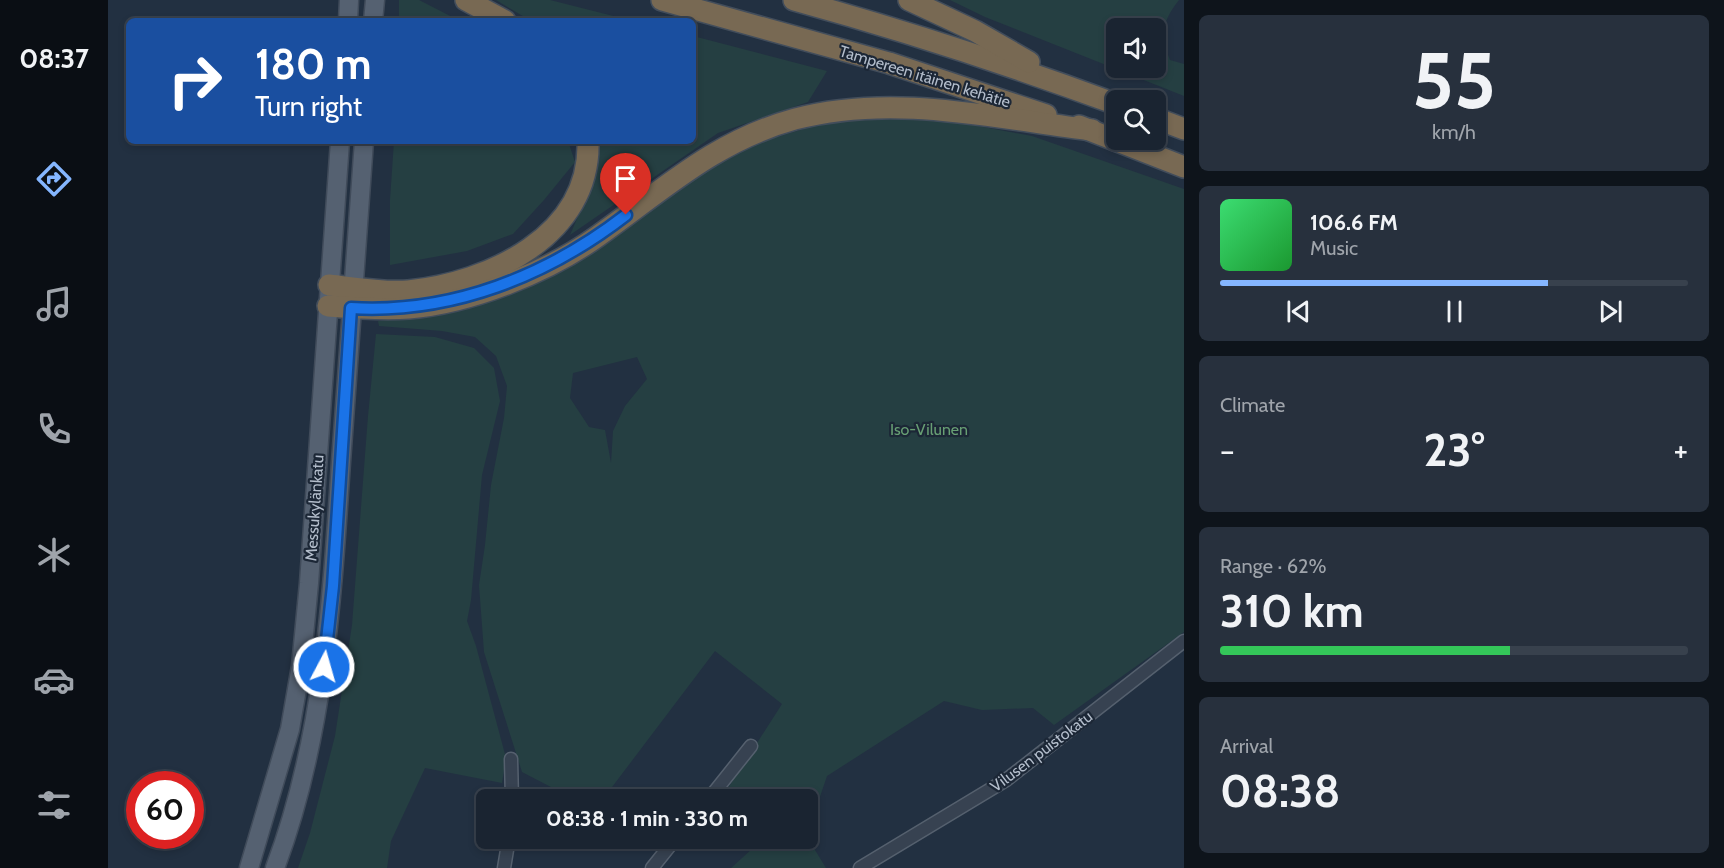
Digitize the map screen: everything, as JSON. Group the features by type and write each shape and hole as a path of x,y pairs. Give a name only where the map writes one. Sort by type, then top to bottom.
{"highway":[{"path":"466,0 500,18"},
{"name":"Tampereen itäinen kehätie","path":"662,0 889,63 1092,130 1184,167"},
{"path":"794,0 898,29 1106,100"},
{"path":"909,0 975,31 1074,88"},
{"path":"352,298 375,309 411,308 480,293 511,282 572,253 700,162 763,130 828,112 859,109 939,109 1092,130"},
{"path":"1166,122 1184,129"},
{"path":"328,295 352,298 461,281 510,261 550,233 574,201 582,181 588,144"}],"main road":[{"name":"Messukylänkatu","path":"249,868 290,729 301,666 310,571 340,144"},
{"name":"Messukylänkatu","path":"275,868 298,794 312,736 324,667 333,586 364,144"}],"street":[{"name":"Vilusen puistokatu","path":"860,868 1006,780 1184,641"},
{"path":"717,789 751,747"},
{"path":"511,759 512,789"},
{"path":"504,868 507,849"},
{"path":"652,868 667,849"}],"green space":[{"path":"399,0 419,0 454,18 399,18"},
{"path":"496,0 550,0 621,18 526,18"},
{"path":"950,0 1179,0 1166,22 1166,18 1106,18 1106,65 985,17"},
{"path":"696,37 827,71 808,102 718,133 570,235 598,170 597,144 696,144"},
{"path":"1166,46 1170,60 1184,64 1184,96 1139,78 1166,78"},
{"name":"Iso-Vilunen","path":"906,117 973,125 1032,136 1184,189 1184,632 1054,725 1033,708 982,710 944,701 827,776 818,803 818,789 727,789 782,704 715,651 611,789 555,789 522,772 484,652 479,585 491,485 504,418 507,386 496,356 475,337 442,331 379,326 378,321 453,310 684,183 742,147 831,121","holes":["637,357 647,379 625,406 613,431 611,463 605,430 589,427 570,398 573,373"]},
{"path":"394,144 569,144 575,162 513,234 467,251 390,265 390,200"},
{"path":"376,334 435,337 474,348 494,368 500,401 482,475 471,600 467,621 476,646 506,758 502,783 425,768 391,841 387,868 298,868 310,833 335,736 352,625"},
{"path":"752,849 814,849 826,868 731,868"}],"route":[{"path":"324,667 333,586 351,308 411,308 480,293 542,269 572,253 626,215"}]}
